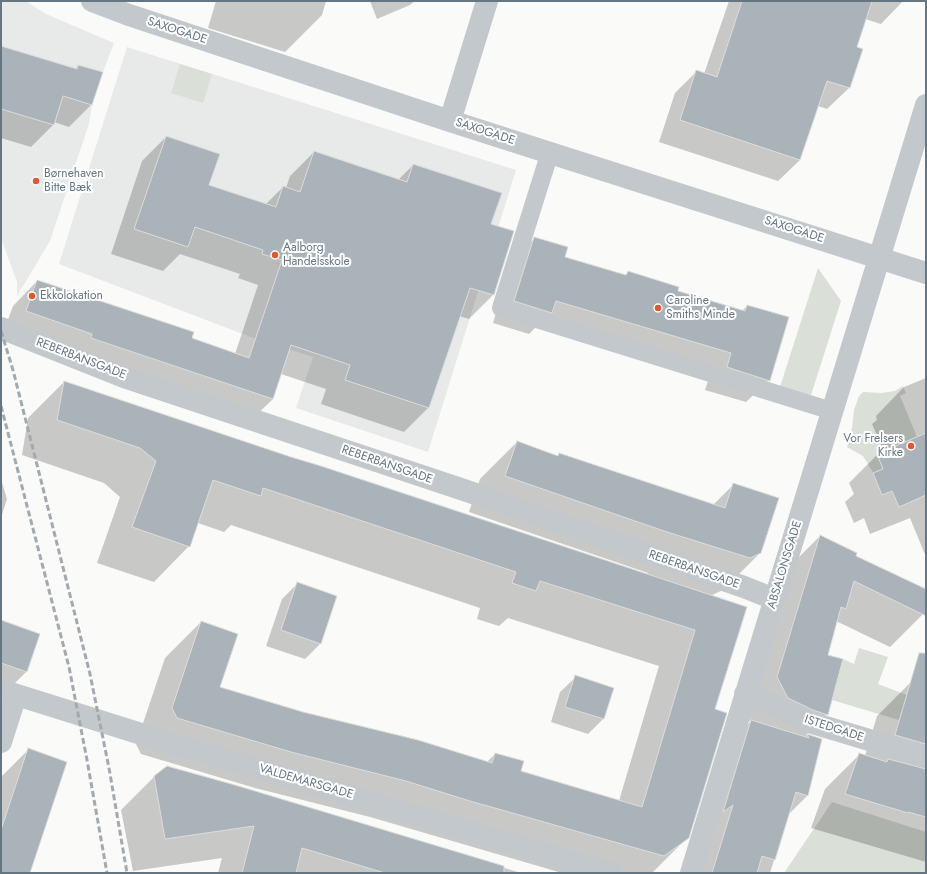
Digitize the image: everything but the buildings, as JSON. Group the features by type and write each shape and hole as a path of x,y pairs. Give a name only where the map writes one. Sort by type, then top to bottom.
{"street":[{"name":"SAXOGADE","path":"92,1 450,121 926,273"},
{"path":"450,121 487,1"},
{"name":"ABSALONSGADE","path":"691,873 926,105"},
{"name":"REBERBANSGADE","path":"1,328 124,377 464,490 744,587 774,599"},
{"path":"1,742 9,692"},
{"name":"VALDEMARSGADE","path":"9,692 154,738 612,873"},
{"name":"ISTEDGADE","path":"745,694 760,699 809,722 926,758"}],"lane":[{"path":"550,152 501,308 832,411"}],"shaded area":[{"name":"Børnehaven Bitte Bæk","path":"1,1 26,1 46,14 114,43 92,105 89,124 50,241 17,296 17,282 1,238"},
{"name":"Aalborg Handelsskole","path":"127,47 516,170 428,452 296,408 313,357 256,339 59,264"},
{"path":"180,64 212,74 203,103 171,93"},
{"path":"818,268 841,301 811,395 780,387"},
{"path":"903,386 906,393 900,396 917,437 877,454 883,469 873,473 863,456 847,447 852,428 854,410 859,396 863,392 882,393 895,391"},
{"path":"859,648 888,657 878,684 907,695 899,720 832,700 843,659 854,664"},
{"path":"832,802 926,832 926,873 784,873"}],"railway":[{"path":"1,331 13,370 90,674 109,768 127,873"},
{"path":"1,406 69,667 107,873"}],"place":[{"name":"Børnehaven Bitte Bæk","path":"36,181"},
{"name":"Aalborg Handelsskole","path":"275,255"},
{"name":"Ekkolokation","path":"32,296"},
{"name":"Caroline Smiths Minde","path":"658,308"},
{"name":"Vor Frelsers Kirke","path":"911,446"}]}
